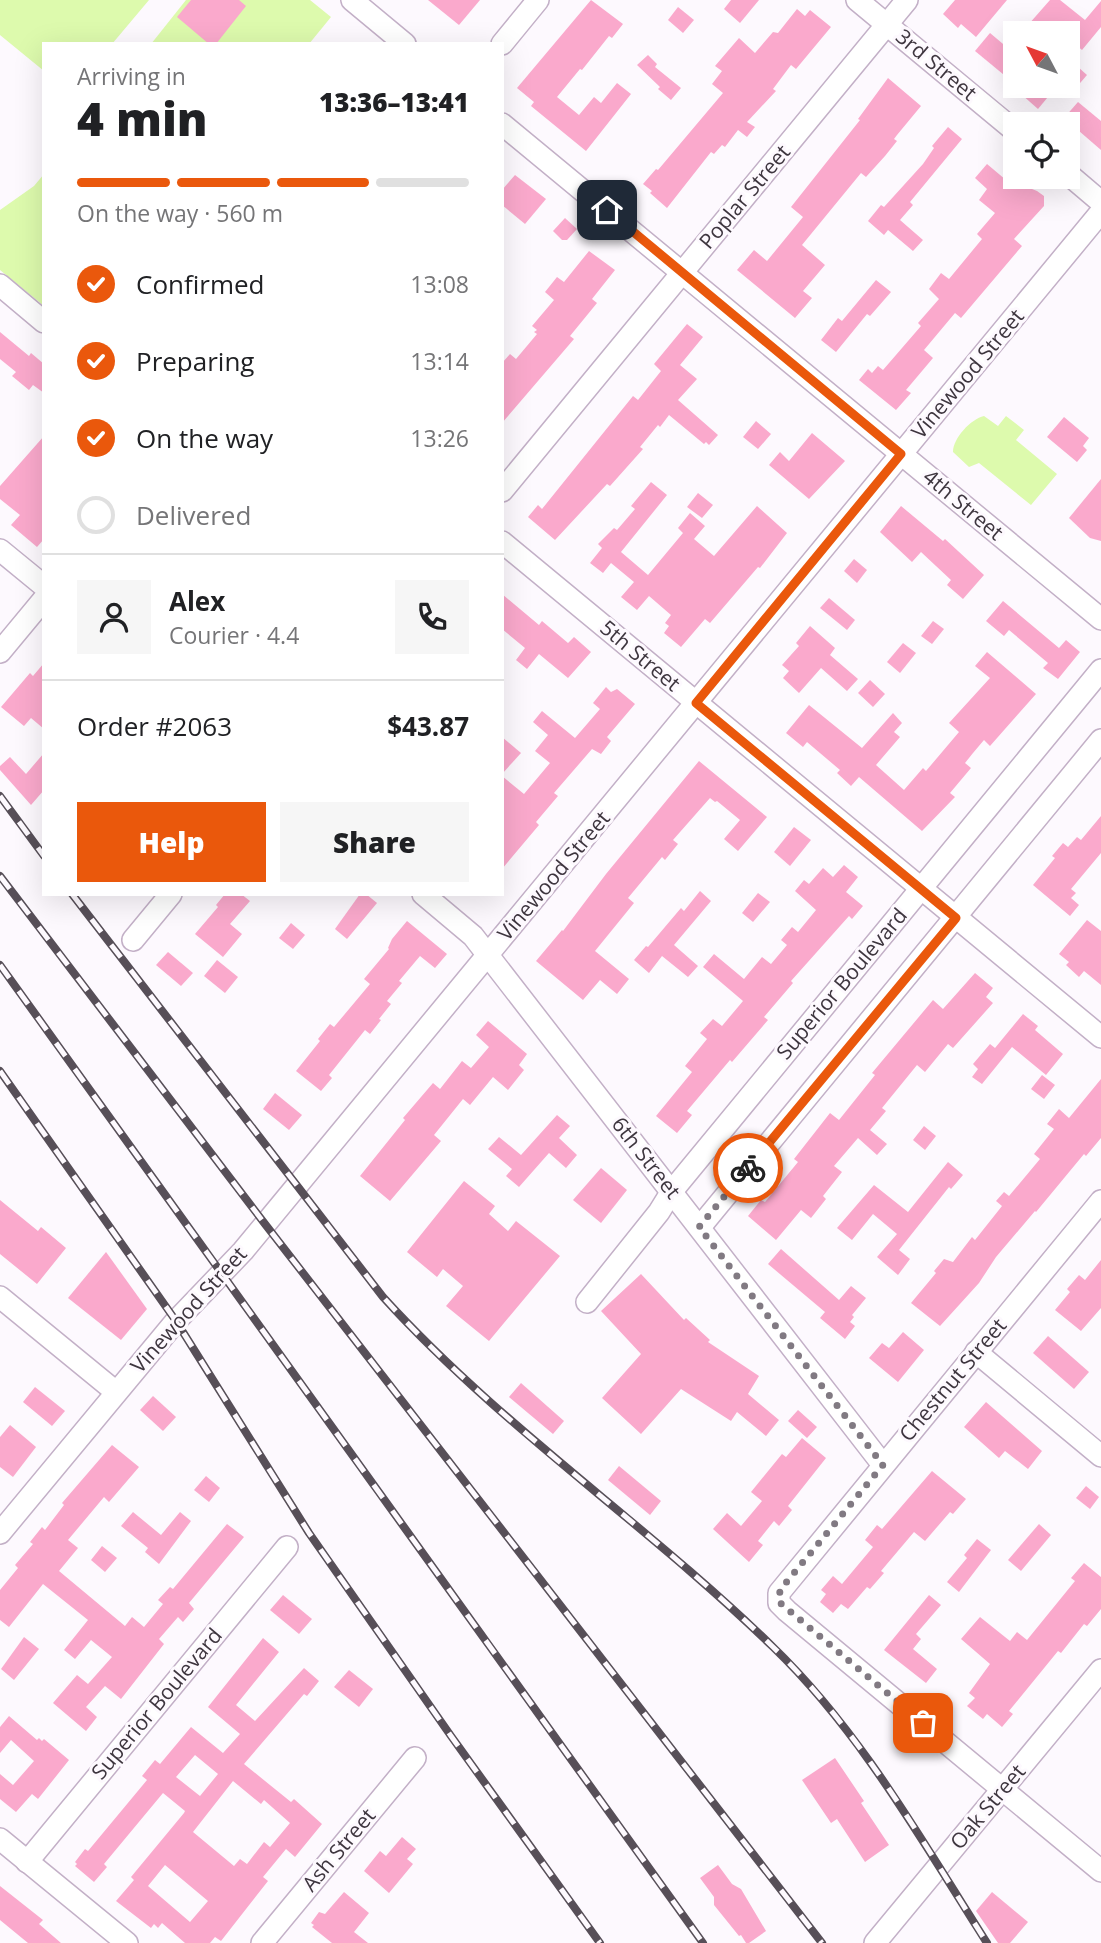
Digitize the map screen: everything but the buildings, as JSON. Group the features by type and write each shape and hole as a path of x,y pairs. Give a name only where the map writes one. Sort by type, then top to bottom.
{"street":[{"path":"352,0 403,42"},
{"path":"504,42 538,0"},
{"name":"3rd Street","path":"857,0 1003,121"},
{"name":"Poplar Street","path":"504,489 907,0"},
{"name":"4th Street","path":"504,126 1101,619"},
{"path":"1080,184 1101,202"},
{"name":"Vinewood Street","path":"0,1534 176,1321 243,1251 1101,212"},
{"path":"0,285 42,320"},
{"name":"5th Street","path":"504,544 1101,1037"},
{"path":"0,550 42,584"},
{"path":"0,652 42,602"},
{"name":"Superior Boulevard","path":"587,1301 659,1212 672,1191 1101,670"},
{"path":"699,1227 1101,740"},
{"path":"133,940 169,896"},
{"name":"6th Street","path":"425,896 471,933 883,1465"},
{"name":"Chestnut Street","path":"1002,1790 787,1611 779,1602 779,1593 1101,1201"},
{"path":"0,1297 116,1392"},
{"path":"976,1352 1101,1455"},
{"name":"Superior Boulevard","path":"27,1862 287,1547"},
{"name":"Oak Street","path":"875,1943 1101,1670"},
{"name":"Ash Street","path":"262,1943 415,1758"},
{"path":"1002,1790 1101,1871"},
{"path":"0,1839 127,1943"}],"green space":[{"path":"0,0 149,0 114,42 42,42 42,69 0,35"},
{"path":"186,0 310,0 331,17 311,42 153,42"},
{"path":"42,176 42,304 0,270 0,210 34,186"},
{"path":"984,416 998,426 1006,416 1024,430 1016,440 1057,474 1031,505 979,463 969,467 953,452 956,441 964,430"}],"railway":[{"path":"0,796 42,853"},
{"path":"0,876 265,1224 822,1943"},
{"path":"74,896 383,1297 476,1389 725,1602 805,1680 889,1789 987,1943"},
{"path":"0,965 703,1943"},
{"path":"0,1071 176,1321 309,1533 600,1943"}],"way so far":[{"path":"748,1168 699,1227 883,1465 780,1590 779,1602 923,1723"}],"route":[{"path":"607,210 901,454 696,703 956,918 748,1168"}]}
